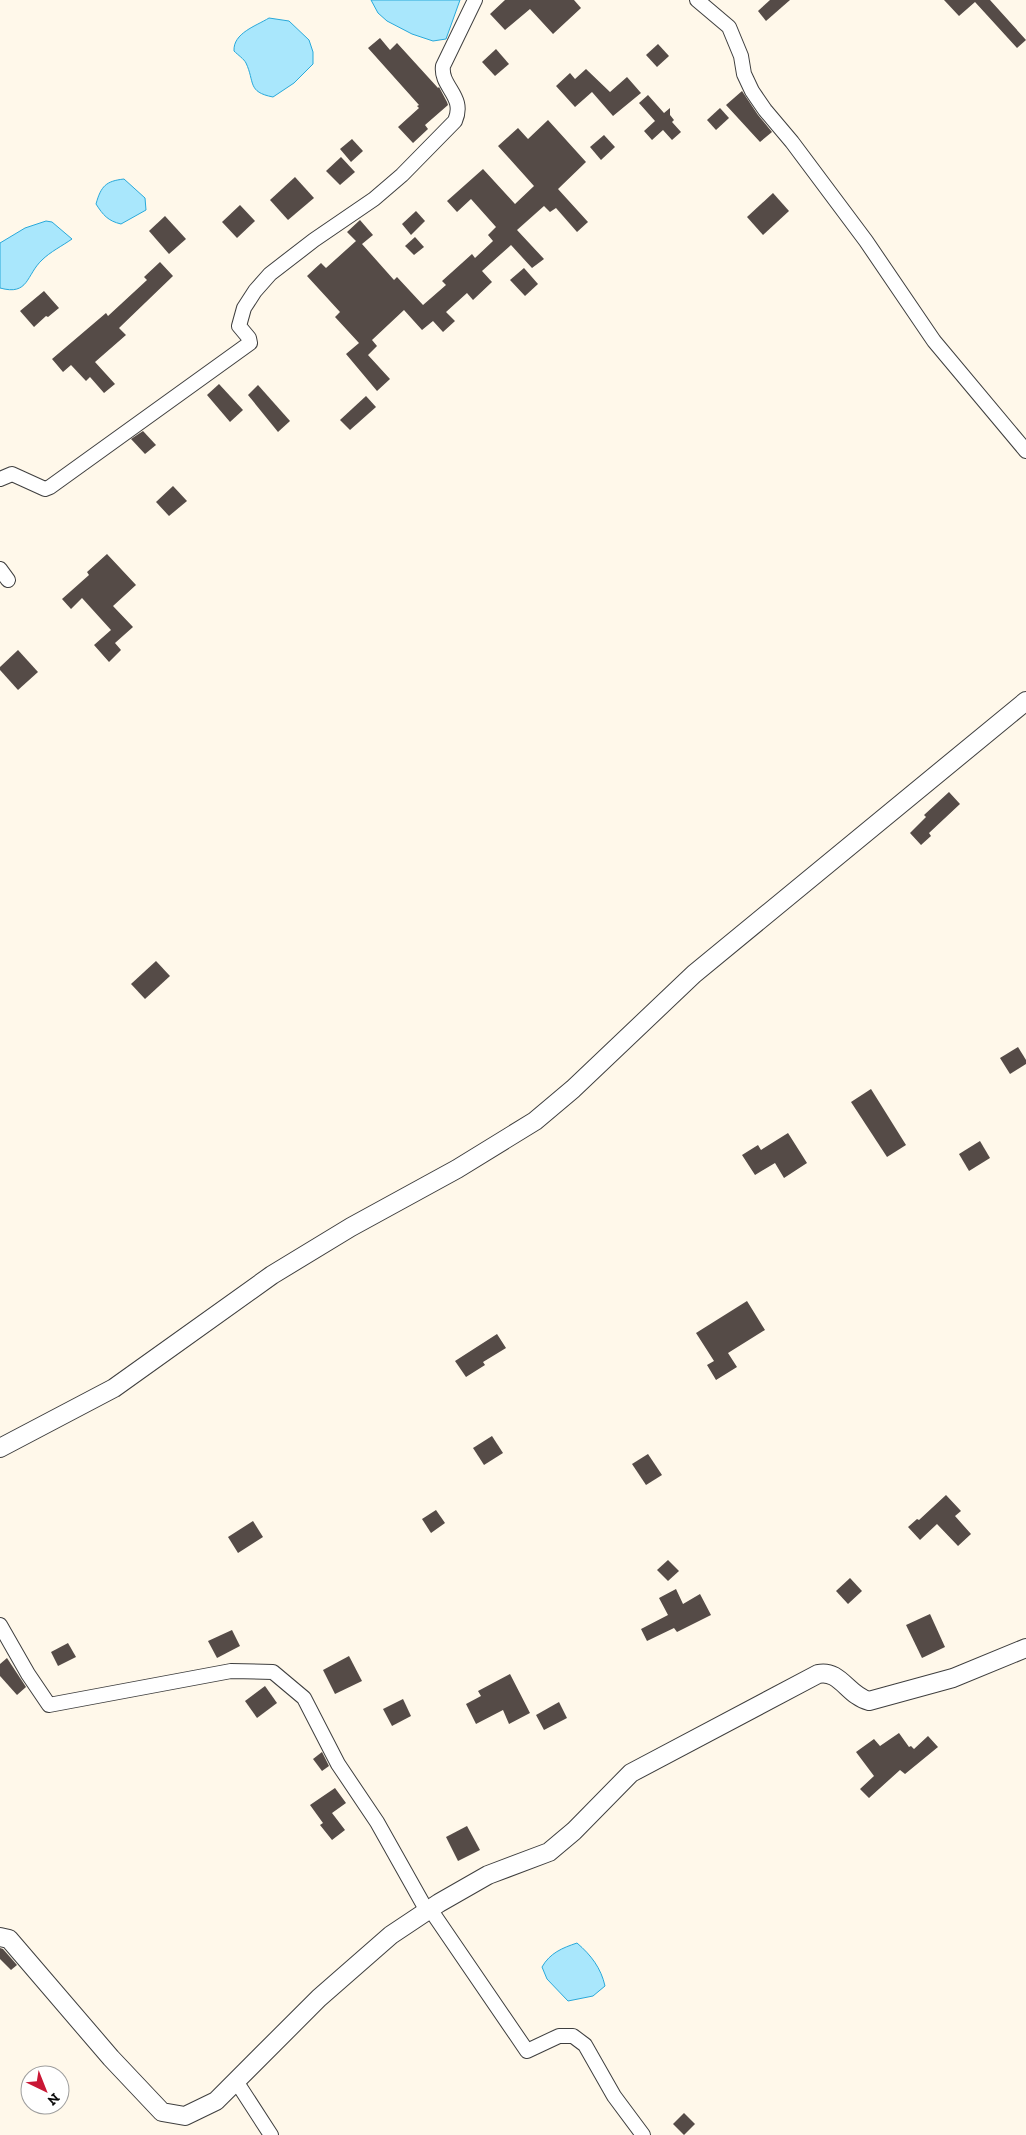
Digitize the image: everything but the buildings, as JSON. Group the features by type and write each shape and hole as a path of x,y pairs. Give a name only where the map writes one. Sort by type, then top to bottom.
{"street":[{"path":"0,479 12,474 45,489 50,487 250,344 251,340 239,326 244,308 255,290 270,274 314,240 374,199 402,175 456,121 459,112 458,102 442,73 475,0"},
{"path":"697,0 729,27 748,82 765,110 792,142 866,241 934,341 1026,451"},
{"path":"0,1448 114,1388 272,1275 351,1227 457,1169 535,1121 572,1089 694,974 1026,701"},
{"path":"0,1626 28,1674 49,1705 231,1671 273,1672 304,1698 338,1764 377,1822 429,1910 526,2051 559,2036 573,2036 584,2045 614,2096 642,2135"},
{"path":"0,1937 10,1939 111,2058 162,2112 185,2116 216,2101 319,1998 391,1934 488,1875 549,1852 574,1831 631,1773 818,1674 826,1672 834,1674 859,1699 868,1701 953,1678 1026,1648"},
{"path":"236,2081 271,2135"}],"water":[{"path":"371,0 460,0 446,39 433,41 412,34 387,21 378,13"},
{"path":"269,18 289,21 309,40 313,52 313,64 294,83 273,97 255,89 246,63 234,51 237,39 241,35"},
{"path":"124,179 145,198 146,210 121,224 106,217 96,204 105,186 113,181"},
{"path":"46,221 52,222 72,239 42,260 22,287 9,290 0,288 0,243 25,228"},
{"path":"577,1943 595,1962 605,1986 593,1996 568,2001 547,1979 542,1967 557,1952"}]}
